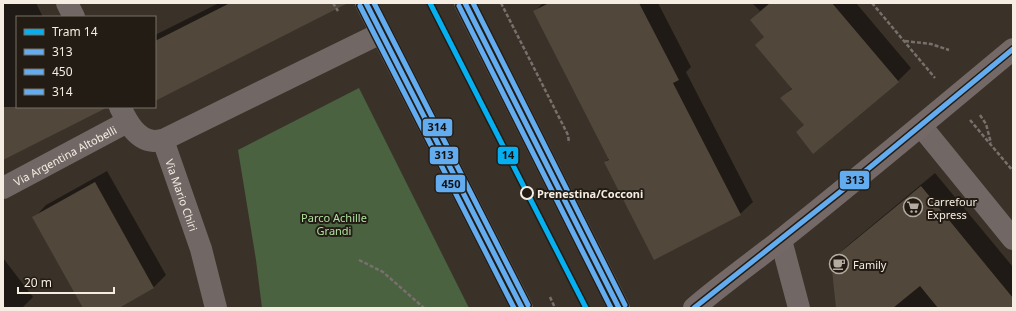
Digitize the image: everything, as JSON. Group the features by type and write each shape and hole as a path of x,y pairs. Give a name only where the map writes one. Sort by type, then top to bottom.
{"main road":[{"path":"366,3 522,308"},
{"path":"465,3 619,308"},
{"path":"694,308 781,240 1013,49"}],"street":[{"path":"67,3 74,16"},
{"path":"123,114 134,131 143,139 154,141 163,140 381,33"},
{"name":"Via Argentina Altobelli","path":"3,188 123,114"},
{"path":"921,126 1013,239"},
{"name":"Via Mario Chiri","path":"163,140 201,249 216,308"},
{"path":"781,240 799,308"}],"path":[{"path":"501,3 568,135"},
{"path":"904,41 931,44 949,50"},
{"path":"980,115 986,124 991,145"},
{"path":"360,260 383,272 424,308"},
{"path":"550,297 555,308"}],"green space":[{"name":"Parco Achille Grandi","path":"359,88 469,308 262,308 256,260 238,150"}],"building":[{"path":"230,3 348,3 156,100 156,40"},
{"path":"549,3 639,3 679,80 673,83 741,215 654,260 604,162 609,160 533,11"},
{"path":"770,3 832,3 899,82 813,154 796,132 804,125 780,98 792,89 755,45 764,37 750,20"},
{"path":"3,107 106,108 3,160"},
{"path":"95,182 154,288 119,308 83,308 32,217"},
{"path":"921,186 1013,298 1013,308 938,308 920,286 893,308 836,308 831,260"}],"tram line":[{"name":"14","path":"430,3 586,308"}],"transit line":[{"name":"313","path":"366,3 522,308"},
{"name":"314","path":"374,3 528,305"},
{"name":"313","path":"465,3 619,308"},
{"name":"314","path":"473,3 625,305"},
{"name":"450","path":"360,6 514,308"},
{"name":"450","path":"459,6 611,308"},
{"name":"313","path":"694,308 840,192 1013,49"}],"place":[{"name":"Prenestina/Cocconi","path":"527,193"},
{"name":"Carrefour Express","path":"913,207"},
{"name":"Family","path":"839,264"}]}
